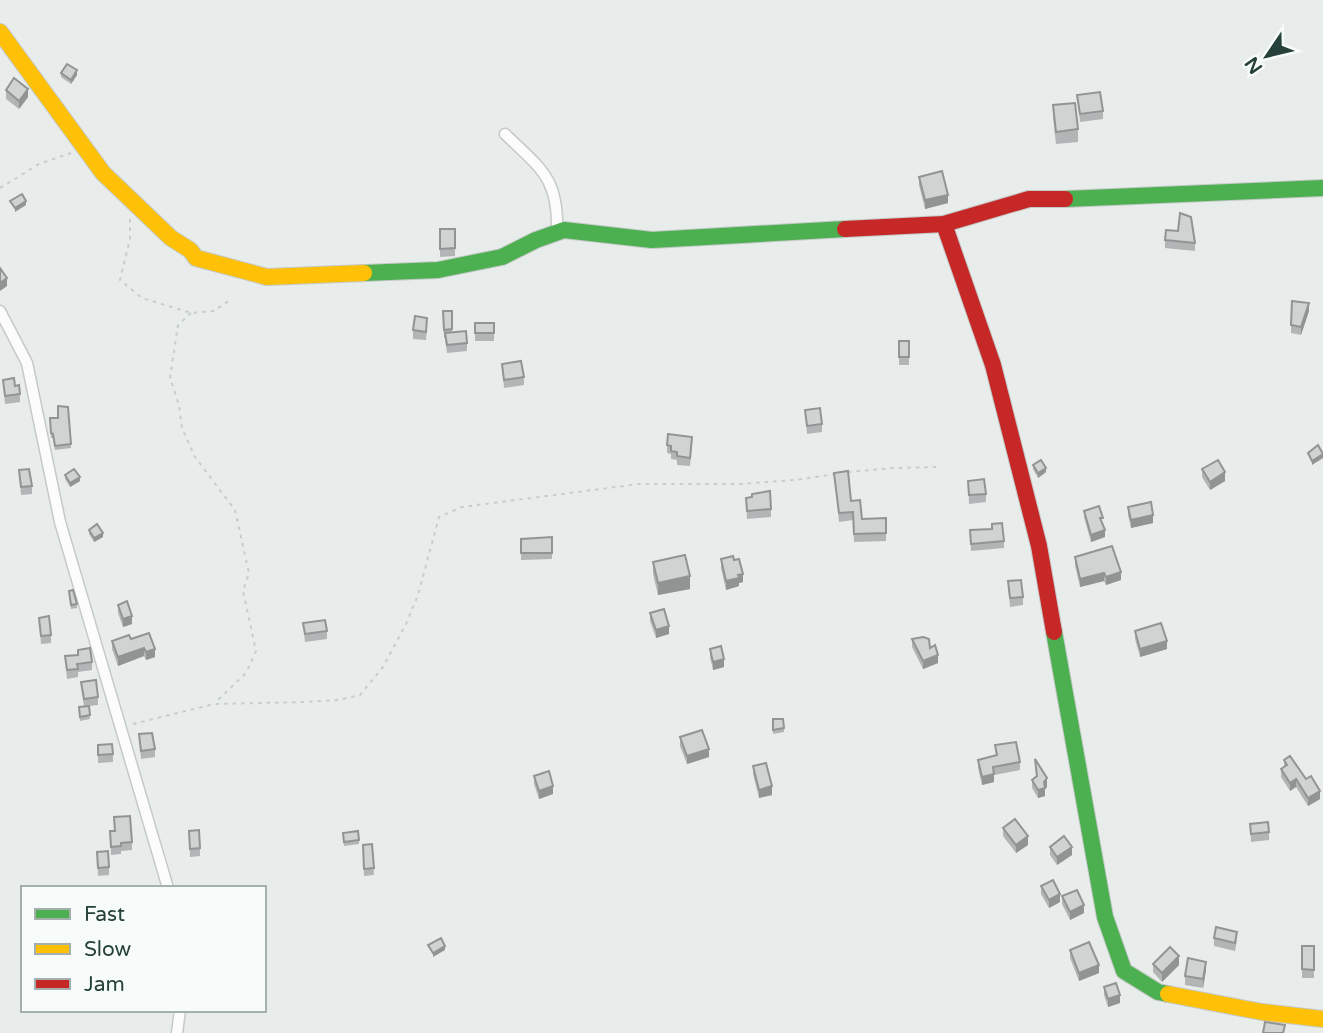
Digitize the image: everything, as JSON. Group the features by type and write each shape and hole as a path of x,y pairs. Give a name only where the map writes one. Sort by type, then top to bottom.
{"street":[{"path":"0,32 103,173 171,238 190,250 196,258 267,277 438,270 502,257 564,230 652,240 944,224 1029,199 1323,188"},
{"path":"505,134 540,169 552,186 558,207 557,233"},
{"path":"944,224 993,365 1039,546 1105,917 1124,971 1158,992 1262,1012 1323,1018"},
{"path":"0,312 27,363 60,522 167,886"},
{"path":"177,1033 180,1012"}],"path":[{"path":"0,188 39,164 76,151 87,152"},
{"path":"136,204 131,206 130,239 120,280 142,298 191,313 214,311 230,300"},
{"path":"191,313 178,325 170,378 179,405 182,428 195,457 235,510 249,573 243,591 256,651 246,673 214,704"},
{"path":"122,727 214,704 339,700 360,695 383,667 418,595 439,517 462,507 639,484 740,484 795,480 845,472 938,467"}],"building":[{"path":"67,64 77,70 71,80 61,73"},
{"path":"14,78 28,89 19,101 6,90"},
{"path":"1100,92 1103,111 1080,114 1077,95"},
{"path":"1075,103 1078,129 1056,132 1053,105"},
{"path":"942,171 948,195 925,200 919,177"},
{"path":"22,194 26,201 15,208 10,201"},
{"path":"1180,213 1191,217 1195,243 1165,240 1166,230 1178,231"},
{"path":"440,229 455,229 455,248 440,249"},
{"path":"0,268 7,278 0,283"},
{"path":"1292,301 1309,303 1301,327 1291,325"},
{"path":"443,311 452,311 452,329 444,330"},
{"path":"415,316 427,318 426,332 413,330"},
{"path":"475,323 494,323 494,333 475,333"},
{"path":"466,331 467,343 447,345 445,333"},
{"path":"899,341 909,341 909,357 899,357"},
{"path":"521,361 524,377 504,380 502,364"},
{"path":"14,378 15,386 19,385 20,394 5,396 3,380"},
{"path":"58,406 68,407 71,444 55,446 50,418 58,418"},
{"path":"820,408 822,424 807,426 805,410"},
{"path":"668,434 692,437 690,458 677,456 677,452 671,451 671,446 667,445"},
{"path":"1318,445 1323,454 1312,461 1308,453"},
{"path":"1041,460 1046,468 1038,473 1033,465"},
{"path":"1218,460 1225,472 1210,482 1202,469"},
{"path":"29,469 32,486 21,487 19,470"},
{"path":"74,469 80,477 70,483 65,475"},
{"path":"848,471 851,501 860,500 862,519 886,518 886,533 854,534 853,512 839,513 834,473"},
{"path":"984,479 986,494 969,495 968,481"},
{"path":"770,491 771,509 747,511 746,498 752,497 752,494"},
{"path":"1151,502 1153,515 1131,520 1128,507"},
{"path":"1099,506 1105,530 1091,535 1084,511"},
{"path":"1002,523 1004,541 971,544 970,530 992,529 992,524"},
{"path":"97,524 103,533 94,538 89,530"},
{"path":"552,537 552,553 521,553 521,539"},
{"path":"1112,546 1121,572 1106,577 1104,573 1080,579 1075,557"},
{"path":"685,555 690,576 658,583 653,562"},
{"path":"733,556 734,560 739,559 743,574 738,575 739,578 726,581 721,559"},
{"path":"1021,580 1023,597 1010,598 1008,581"},
{"path":"73,590 77,604 71,605 69,591"},
{"path":"127,601 132,616 123,619 118,605"},
{"path":"664,609 669,626 656,630 650,613"},
{"path":"49,616 51,635 41,636 39,618"},
{"path":"325,620 327,631 305,634 303,623"},
{"path":"1161,623 1167,641 1140,649 1135,631"},
{"path":"149,633 155,649 146,652 144,648 118,657 112,641 129,635 131,639"},
{"path":"912,639 929,639 930,648 935,645 938,655 923,661"},
{"path":"721,646 724,659 713,662 710,649"},
{"path":"90,648 92,662 77,664 78,669 67,670 65,656 78,655 78,650"},
{"path":"96,680 98,697 84,699 81,682"},
{"path":"89,706 90,715 80,717 79,707"},
{"path":"773,719 783,719 784,728 773,730"},
{"path":"702,730 709,749 687,756 680,737"},
{"path":"152,733 155,749 141,751 139,734"},
{"path":"1016,742 1020,762 993,767 994,774 982,777 978,760 997,755 995,745"},
{"path":"112,744 113,754 98,755 98,745"},
{"path":"1290,756 1306,779 1311,776 1320,791 1308,798 1296,779 1290,783 1281,769 1287,765 1284,760"},
{"path":"1035,759 1047,778 1044,782 1045,788 1038,790 1032,780 1037,776"},
{"path":"766,763 772,786 759,790 753,766"},
{"path":"549,771 553,786 539,791 534,776"},
{"path":"130,816 132,842 111,847 110,831 115,831 114,817"},
{"path":"1015,819 1028,836 1016,845 1003,828"},
{"path":"1268,822 1269,832 1251,834 1250,824"},
{"path":"199,830 200,848 190,849 189,831"},
{"path":"358,831 359,840 344,842 343,833"},
{"path":"1064,836 1072,847 1057,857 1050,847"},
{"path":"372,844 374,868 364,869 363,845"},
{"path":"108,851 109,867 98,868 97,852"},
{"path":"1053,880 1060,894 1049,900 1041,886"},
{"path":"1077,890 1084,905 1070,912 1062,896"},
{"path":"1216,927 1237,932 1235,943 1214,938"},
{"path":"441,938 445,946 433,953 428,945"},
{"path":"1089,942 1099,965 1079,973 1070,950"},
{"path":"1302,946 1314,946 1314,970 1302,969"},
{"path":"1170,947 1179,956 1162,973 1153,964"},
{"path":"1188,958 1206,962 1203,979 1185,976"},
{"path":"1116,983 1120,995 1108,999 1104,987"},
{"path":"1265,1022 1285,1025 1283,1033 1263,1033"}],"traffic: fast":[{"path":"1065,199 1323,188"},
{"path":"364,273 438,270 502,257 564,230 652,240 845,229"},
{"path":"1054,632 1105,917 1124,971 1158,992 1168,994"}],"traffic: slow":[{"path":"0,32 103,173 171,238 190,250 196,258 267,277 364,273"},
{"path":"1168,994 1262,1012 1323,1019"}],"traffic: jam":[{"path":"845,229 944,224 1029,199 1065,199"},
{"path":"944,224 993,365 1039,546 1054,632"}]}
